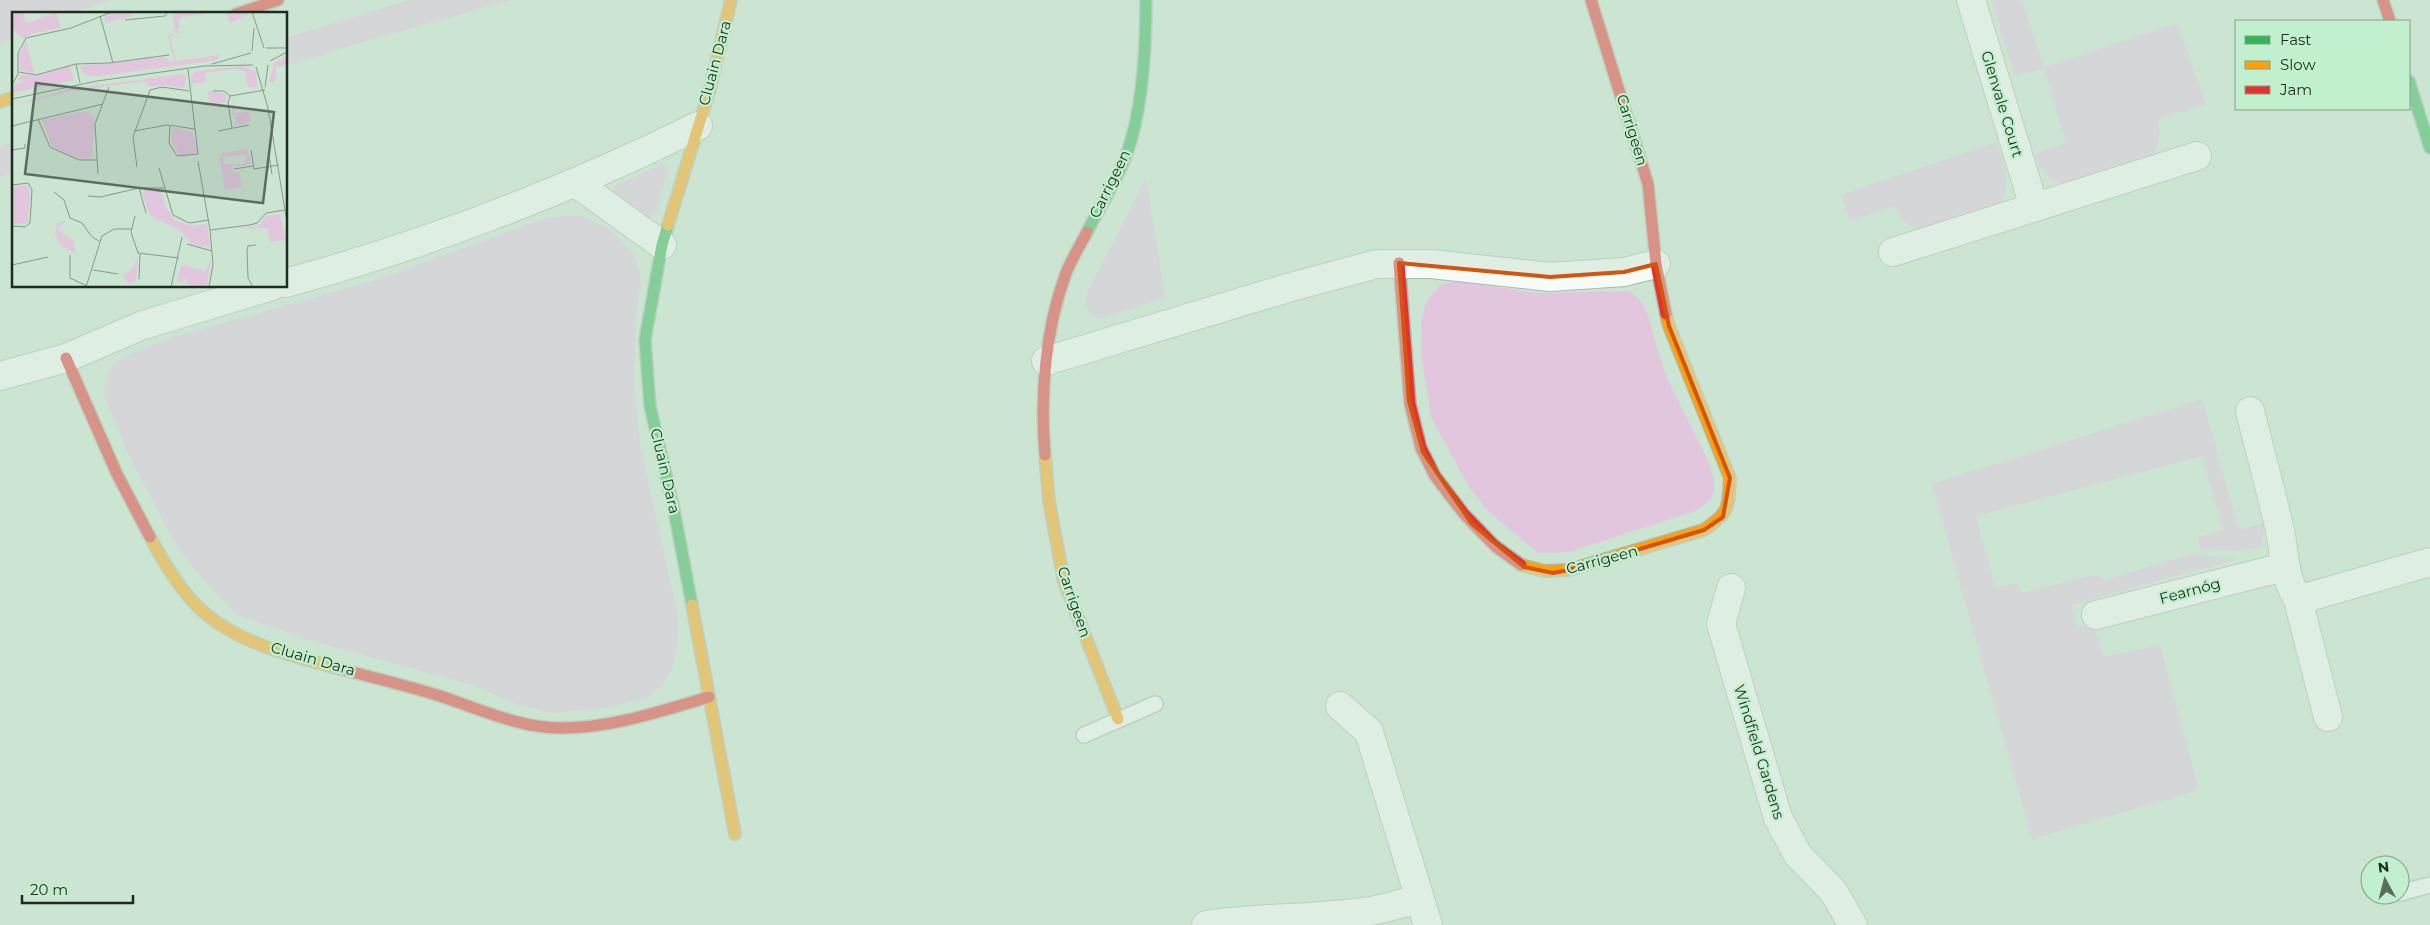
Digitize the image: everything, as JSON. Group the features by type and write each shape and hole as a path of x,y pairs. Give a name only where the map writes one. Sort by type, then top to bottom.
{"street":[{"path":"242,12 278,0"},
{"name":"Cluain Dara","path":"731,0 709,92 662,245 645,340 650,406 661,450 694,612 735,834"},
{"name":"Carrigeen","path":"1118,719 1064,582 1049,501 1042,420 1046,361 1053,320 1066,276 1126,157 1134,129 1146,49 1146,0"},
{"name":"Carrigeen","path":"1399,263 1409,401 1416,434 1427,459 1454,502 1494,546 1524,567 1553,573 1610,559 1704,530 1724,517 1728,506 1730,478 1669,326 1656,264 1648,184 1591,0"},
{"name":"Glenvale Court","path":"1971,0 2034,207"},
{"path":"2383,0 2390,20"},
{"path":"2410,84 2430,148"},
{"path":"0,102 12,98"},
{"name":"Cluain Dara","path":"288,281 421,242 576,183 698,126"},
{"path":"1893,252 2197,156"},
{"path":"576,183 662,245"},
{"path":"1046,361 1354,268 1377,264 1431,264 1550,277 1624,272 1656,264"},
{"path":"0,376 66,358 143,325 265,288"},
{"name":"Cluain Dara","path":"66,358 108,458 168,568 199,608 220,624 245,637 286,653 437,695 491,714 534,725 558,728 604,724 647,715 709,697"},
{"path":"2250,411 2280,532 2284,567 2290,585 2298,600 2328,717"},
{"path":"2298,600 2430,562"},
{"name":"Fearnóg","path":"2096,615 2284,567"},
{"name":"Windfield Gardens","path":"1731,588 1721,624 1778,818 1798,855 1834,891 1853,925"},
{"path":"1340,706 1369,732 1428,925"},
{"path":"1206,925 1234,921 1306,918 1366,912 1419,899"}],"lane":[{"path":"1084,735 1155,704"},
{"path":"2410,891 2430,885"}],"path":[{"path":"2197,156 2220,159 2286,361"},
{"path":"1704,530 1772,529 2286,361 2430,316"},
{"path":"661,450 1007,365 1046,361"}],"highlighted area":[{"path":"1399,263 1550,277 1624,272 1656,264 1669,326 1730,478 1723,517 1704,530 1569,570 1553,573 1524,567 1472,524 1423,452 1409,401"}],"shaded area":[{"path":"0,0 110,0 76,12 12,12 12,40 0,44"},
{"path":"409,0 511,0 335,50 288,65 288,37"},
{"path":"1991,0 2022,0 2044,67 2177,23 2206,104 2158,119 2158,145 2149,157 2065,186 2059,184 2046,174 2035,154 2066,143 2044,68 2015,76"},
{"path":"1997,142 2006,173 2006,188 2000,204 1920,230 1904,222 1894,206 1850,221 1841,195"},
{"path":"12,143 12,172 0,177 0,147"},
{"path":"662,164 666,166 667,173 657,212 647,220 613,193 613,187"},
{"path":"1146,178 1165,298 1100,319 1090,314 1085,304 1088,291"},
{"path":"578,215 608,228 634,255 641,279 636,316 634,384 640,446 678,616 677,647 672,669 663,684 647,698 605,708 552,713 518,705 476,686 302,638 236,614 208,585 177,547 128,454 103,393 111,366 134,352 181,335 376,280 546,218"},
{"path":"1457,281 1536,293 1629,291 1636,297 1646,310 1666,375 1701,446 1713,476 1714,491 1709,501 1695,511 1569,552 1538,553 1489,512 1469,487 1431,417 1422,361 1421,322 1426,302 1440,285"},
{"path":"2202,399 2239,530 2264,523 2261,547 2237,551 2200,549 2198,537 2223,530 2202,456 1976,516 1995,588 2017,583 2021,593 2089,576 2097,575 2104,580 2193,554 2237,559 2071,605 2077,628 2094,624 2103,657 2160,645 2199,790 2032,839 1932,484"}],"traffic: fast":[{"path":"1087,232 1118,175 1132,138 1140,99 1146,0"},
{"path":"2410,84 2430,148"},
{"path":"668,225 662,245 645,340 650,406 674,510 692,605"}],"traffic: slow":[{"path":"668,225 709,92 731,0"},
{"path":"0,102 12,98"},
{"path":"1521,565 1544,571 1569,570 1704,530 1719,519 1726,509 1730,478 1669,326 1666,314"},
{"path":"1045,455 1049,501 1064,582 1118,719"},
{"path":"150,537 177,582 198,607 213,619 229,630 265,647 341,669"},
{"path":"692,605 735,834"}],"traffic: jam":[{"path":"242,12 278,0"},
{"path":"1591,0 1648,184 1656,264 1666,314"},
{"path":"2383,0 2390,20"},
{"path":"1045,455 1044,387 1053,319 1067,270 1087,232"},
{"path":"1399,263 1410,404 1421,448 1435,476 1464,514 1495,546 1521,565"},
{"path":"66,358 117,474 150,537"},
{"path":"341,669 428,692 500,717 545,727 580,727 618,722 709,697"}]}
